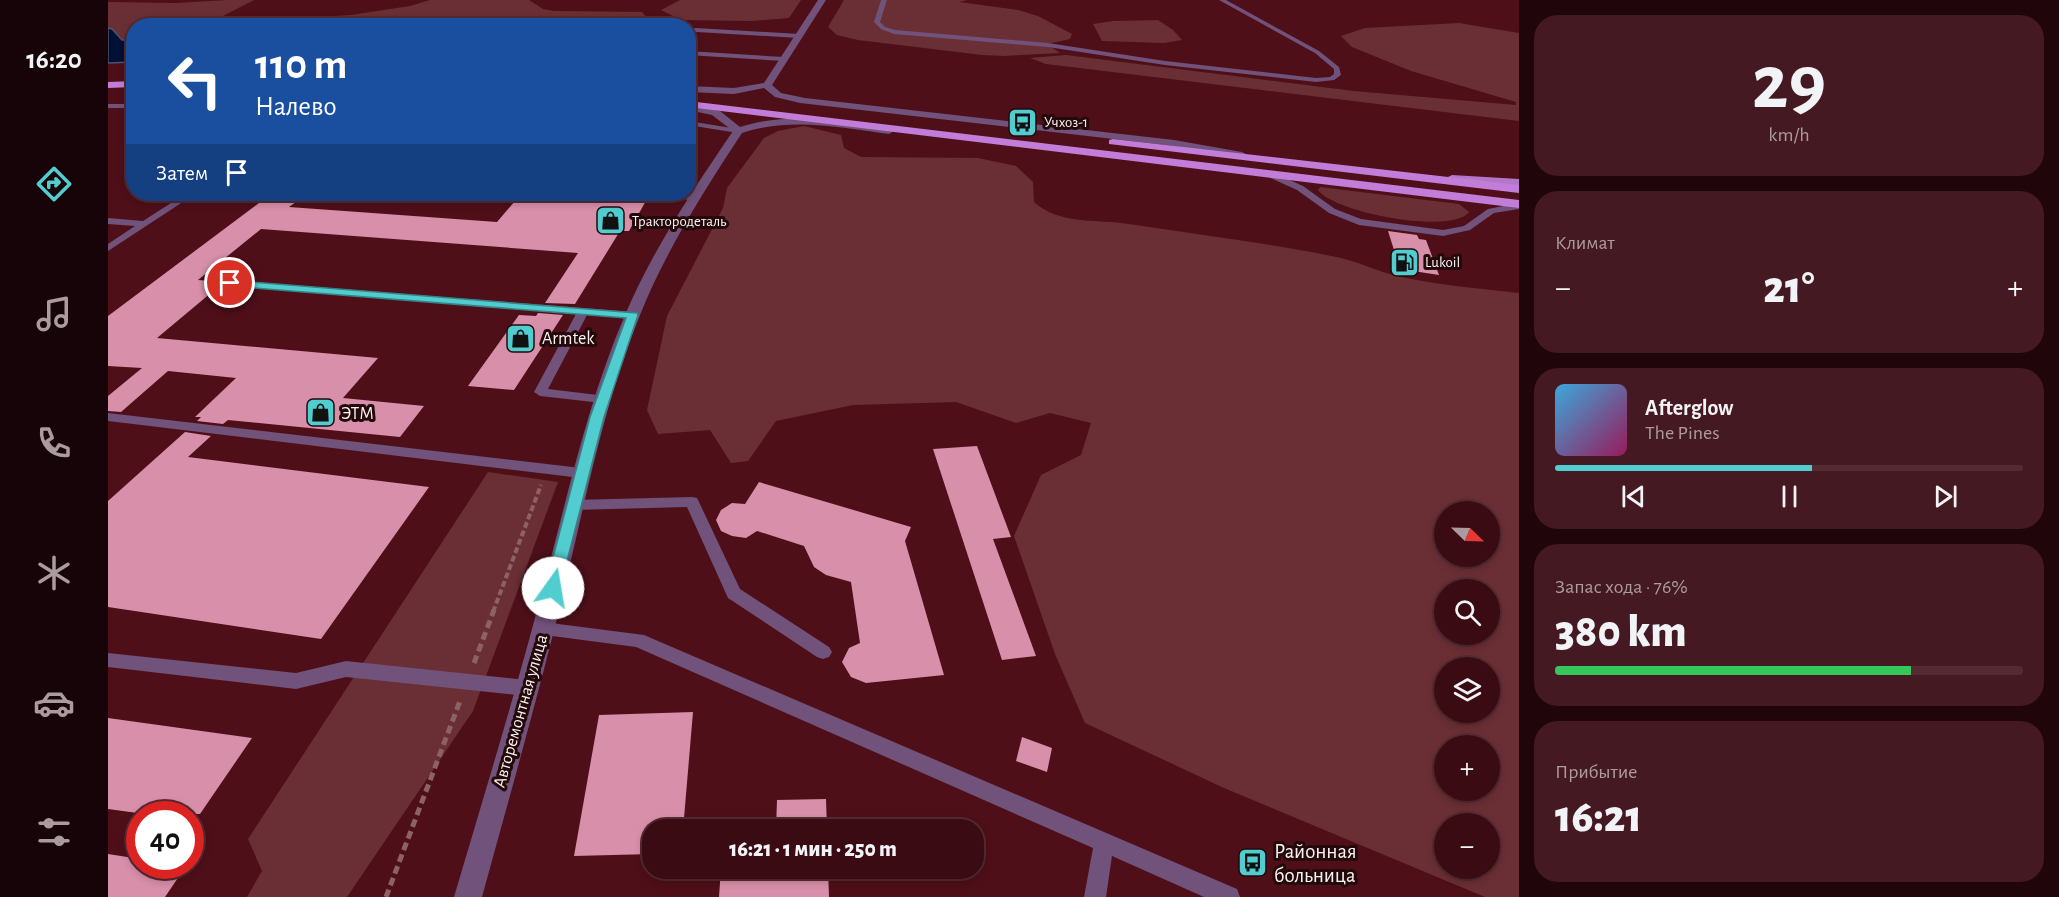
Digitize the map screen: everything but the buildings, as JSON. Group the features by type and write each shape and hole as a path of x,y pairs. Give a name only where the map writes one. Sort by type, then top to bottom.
{"highway":[{"path":"108,85 126,84"},
{"path":"108,94 126,93"},
{"path":"696,95 1519,189"},
{"path":"696,106 1002,140 1519,205"}],"main road":[{"path":"1414,176 1519,183"}],"street":[{"path":"696,89 734,91 767,85 822,0"},
{"path":"767,85 777,95 805,101 1174,143 1260,159"},
{"path":"696,107 725,116 738,131 764,122 793,120 929,136 1002,140"},
{"name":"Авторемонтная улица","path":"696,195 738,131"},
{"name":"Авторемонтная улица","path":"468,897 543,629 581,473 602,399 633,315 693,201"}],"lane":[{"path":"884,0 877,22 883,28 894,32 1048,45 1165,63 1316,80 1332,79 1338,75 1337,68 1317,52 1222,0"},
{"path":"696,30 798,36"},
{"path":"696,54 784,59"},
{"path":"108,106 126,106"},
{"path":"696,124 738,131"},
{"path":"1267,173 1300,188 1332,211 1359,222 1380,225 1443,233 1467,228 1491,211 1519,205"},
{"path":"108,248 180,201"},
{"path":"108,221 145,224"},
{"path":"230,283 633,315"},
{"path":"583,312 540,392 602,399"},
{"path":"108,417 581,473"},
{"path":"573,505 692,502 734,593 823,652"},
{"path":"543,629 638,640 1229,897"},
{"path":"108,660 296,681 346,669 526,688"},
{"path":"1095,897 1104,841"}],"shaded area":[{"path":"254,0 223,18 126,18 126,40 122,40 112,29 108,28 108,2 176,3"},
{"path":"430,0 529,0 543,9 554,11 642,12 647,18 304,18 351,15 410,6"},
{"path":"680,0 801,0 789,18 752,21 677,18 661,10"},
{"path":"844,0 967,0 959,2 1018,10 1038,16 1072,34 1070,39 1047,44 1060,53 1004,56 858,40 837,35 828,27"},
{"path":"1158,20 1173,30 1182,40 1164,43 1102,41 1093,24 1113,21"},
{"path":"1459,23 1519,33 1519,121 1046,64 1030,58 1066,55 1354,91 1516,105 1516,102 1411,71 1352,47 1341,36 1365,28"},
{"path":"804,126 841,135 844,148 861,157 978,158 1016,166 1033,182 1034,202 1044,209 1067,218 1129,224 1288,248 1341,258 1408,278 1519,293 1519,897 1485,897 1442,879 1500,879 1500,813 1434,813 1434,876 1224,788 1085,723 1055,654 1014,536 1041,475 1081,455 1091,423 1050,413 1016,423 956,402 853,405 776,421 748,461 731,463 710,430 658,434 647,410 667,316 723,208 727,188 764,138 778,131"},
{"path":"1320,187 1459,204 1469,212 1458,219 1441,222 1394,218 1346,206 1318,190"},
{"path":"488,472 558,482 473,711 347,897 247,897 262,871 248,839"}],"water":[{"path":"108,28 112,29 122,40 126,40 126,62 108,63"}],"place":[{"name":"Учхоз-1","path":"1023,122"},
{"name":"Трактородеталь","path":"611,221"},
{"name":"Lukoil","path":"1404,262"},
{"name":"Armtek","path":"521,338"},
{"name":"ЭТМ","path":"320,413"},
{"name":"Районная больница","path":"1253,863"}],"route":[{"path":"230,283 633,315 602,399 553,588"}]}
